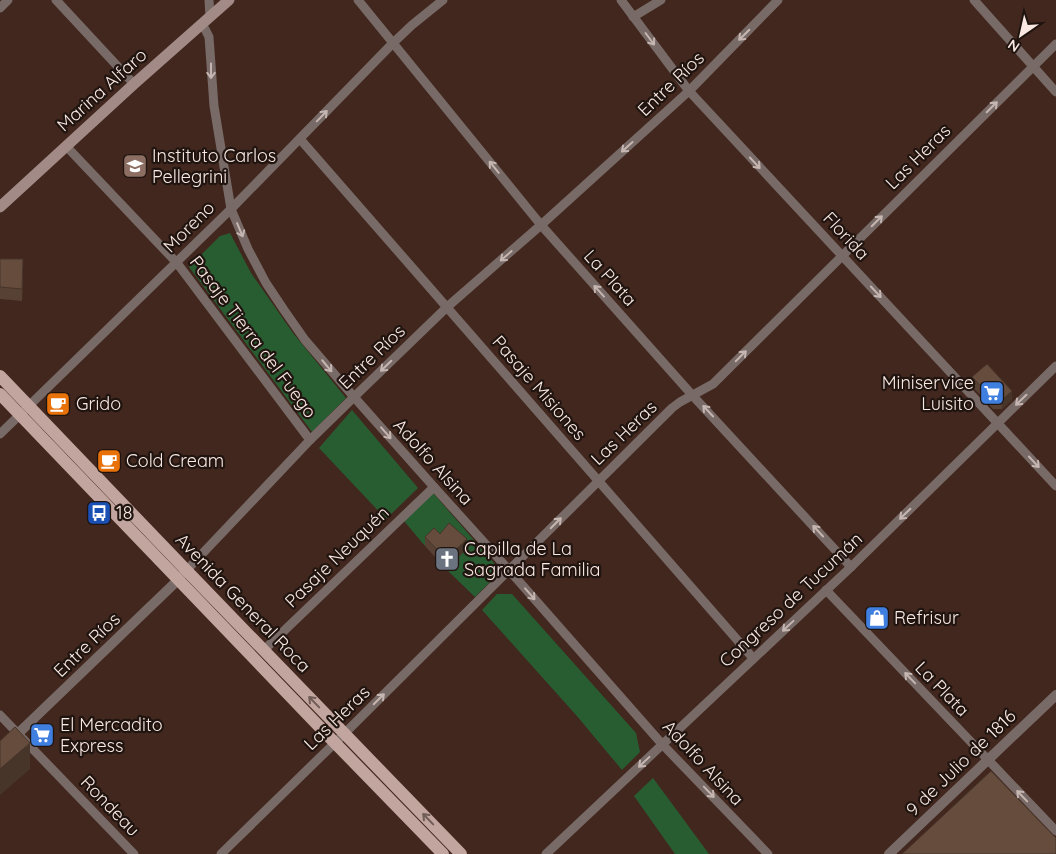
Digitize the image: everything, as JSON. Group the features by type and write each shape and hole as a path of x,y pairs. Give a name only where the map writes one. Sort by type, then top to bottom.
{"main road":[{"name":"Marina Alfaro","path":"0,207 229,0"},
{"name":"Avenida General Roca","path":"0,376 25,410 182,575 335,743 443,854"},
{"name":"Avenida General Roca","path":"0,394 25,410"},
{"name":"Avenida General Roca","path":"182,575 264,650 461,854"}],"street":[{"path":"0,8 8,0"},
{"path":"56,0 134,84"},
{"path":"209,0 210,17"},
{"name":"La Plata","path":"358,0 541,225 693,396 851,567"},
{"name":"Moreno","path":"0,434 231,209 393,43 412,25 444,0"},
{"name":"Florida","path":"621,0 688,91 1056,486"},
{"path":"633,17 661,0"},
{"name":"Entre Ríos","path":"0,750 182,575 310,440 446,308 541,225 688,91 778,0"},
{"path":"974,0 1056,92"},
{"name":"Adolfo Alsina","path":"200,25 205,29 209,37 214,106 231,209 248,250 266,283 284,310 305,340 354,397 662,744 768,854"},
{"name":"Las Heras","path":"221,854 345,734 672,408 713,384 1056,44"},
{"name":"Pasaje Misiones","path":"300,139 754,658"},
{"name":"Pasaje Tierra del Fuego","path":"66,146 177,262 310,440"},
{"name":"Congreso de Tucumán","path":"546,854 851,567 1056,366"},
{"name":"Pasaje Neuquén","path":"264,650 434,487"},
{"name":"La Plata","path":"826,590 1056,831"},
{"name":"9 de Julio de 1816","path":"889,854 1056,695"},
{"name":"Rondeau","path":"0,715 134,854"}],"green space":[{"path":"230,233 251,273 293,333 346,398 312,432 189,267 220,236"},
{"path":"352,410 418,488 386,519 319,448"},
{"path":"433,493 501,571 475,597 446,569 466,548 434,537 425,546 404,521"},
{"path":"497,594 512,594 636,733 640,752 622,770 576,715 482,610"},
{"path":"653,778 709,854 675,854 634,796"}],"building":[{"path":"0,259 23,259 22,289 0,287"},
{"path":"987,364 1012,391 1002,400 993,399 972,377"},
{"path":"449,523 467,539 446,559 425,537 434,528 440,534"},
{"path":"15,727 30,743 0,769 0,741"},
{"path":"991,771 1056,838 1056,854 902,854"}],"place":[{"name":"Instituto Carlos Pellegrini","path":"135,166"},
{"name":"Miniservice Luisito","path":"992,393"},
{"name":"Grido","path":"58,404"},
{"name":"Cold Cream","path":"109,461"},
{"name":"18","path":"99,513"},
{"name":"Capilla de La Sagrada Familia","path":"447,559"},
{"name":"Refrisur","path":"877,618"},
{"name":"El Mercadito Express","path":"42,735"}]}
